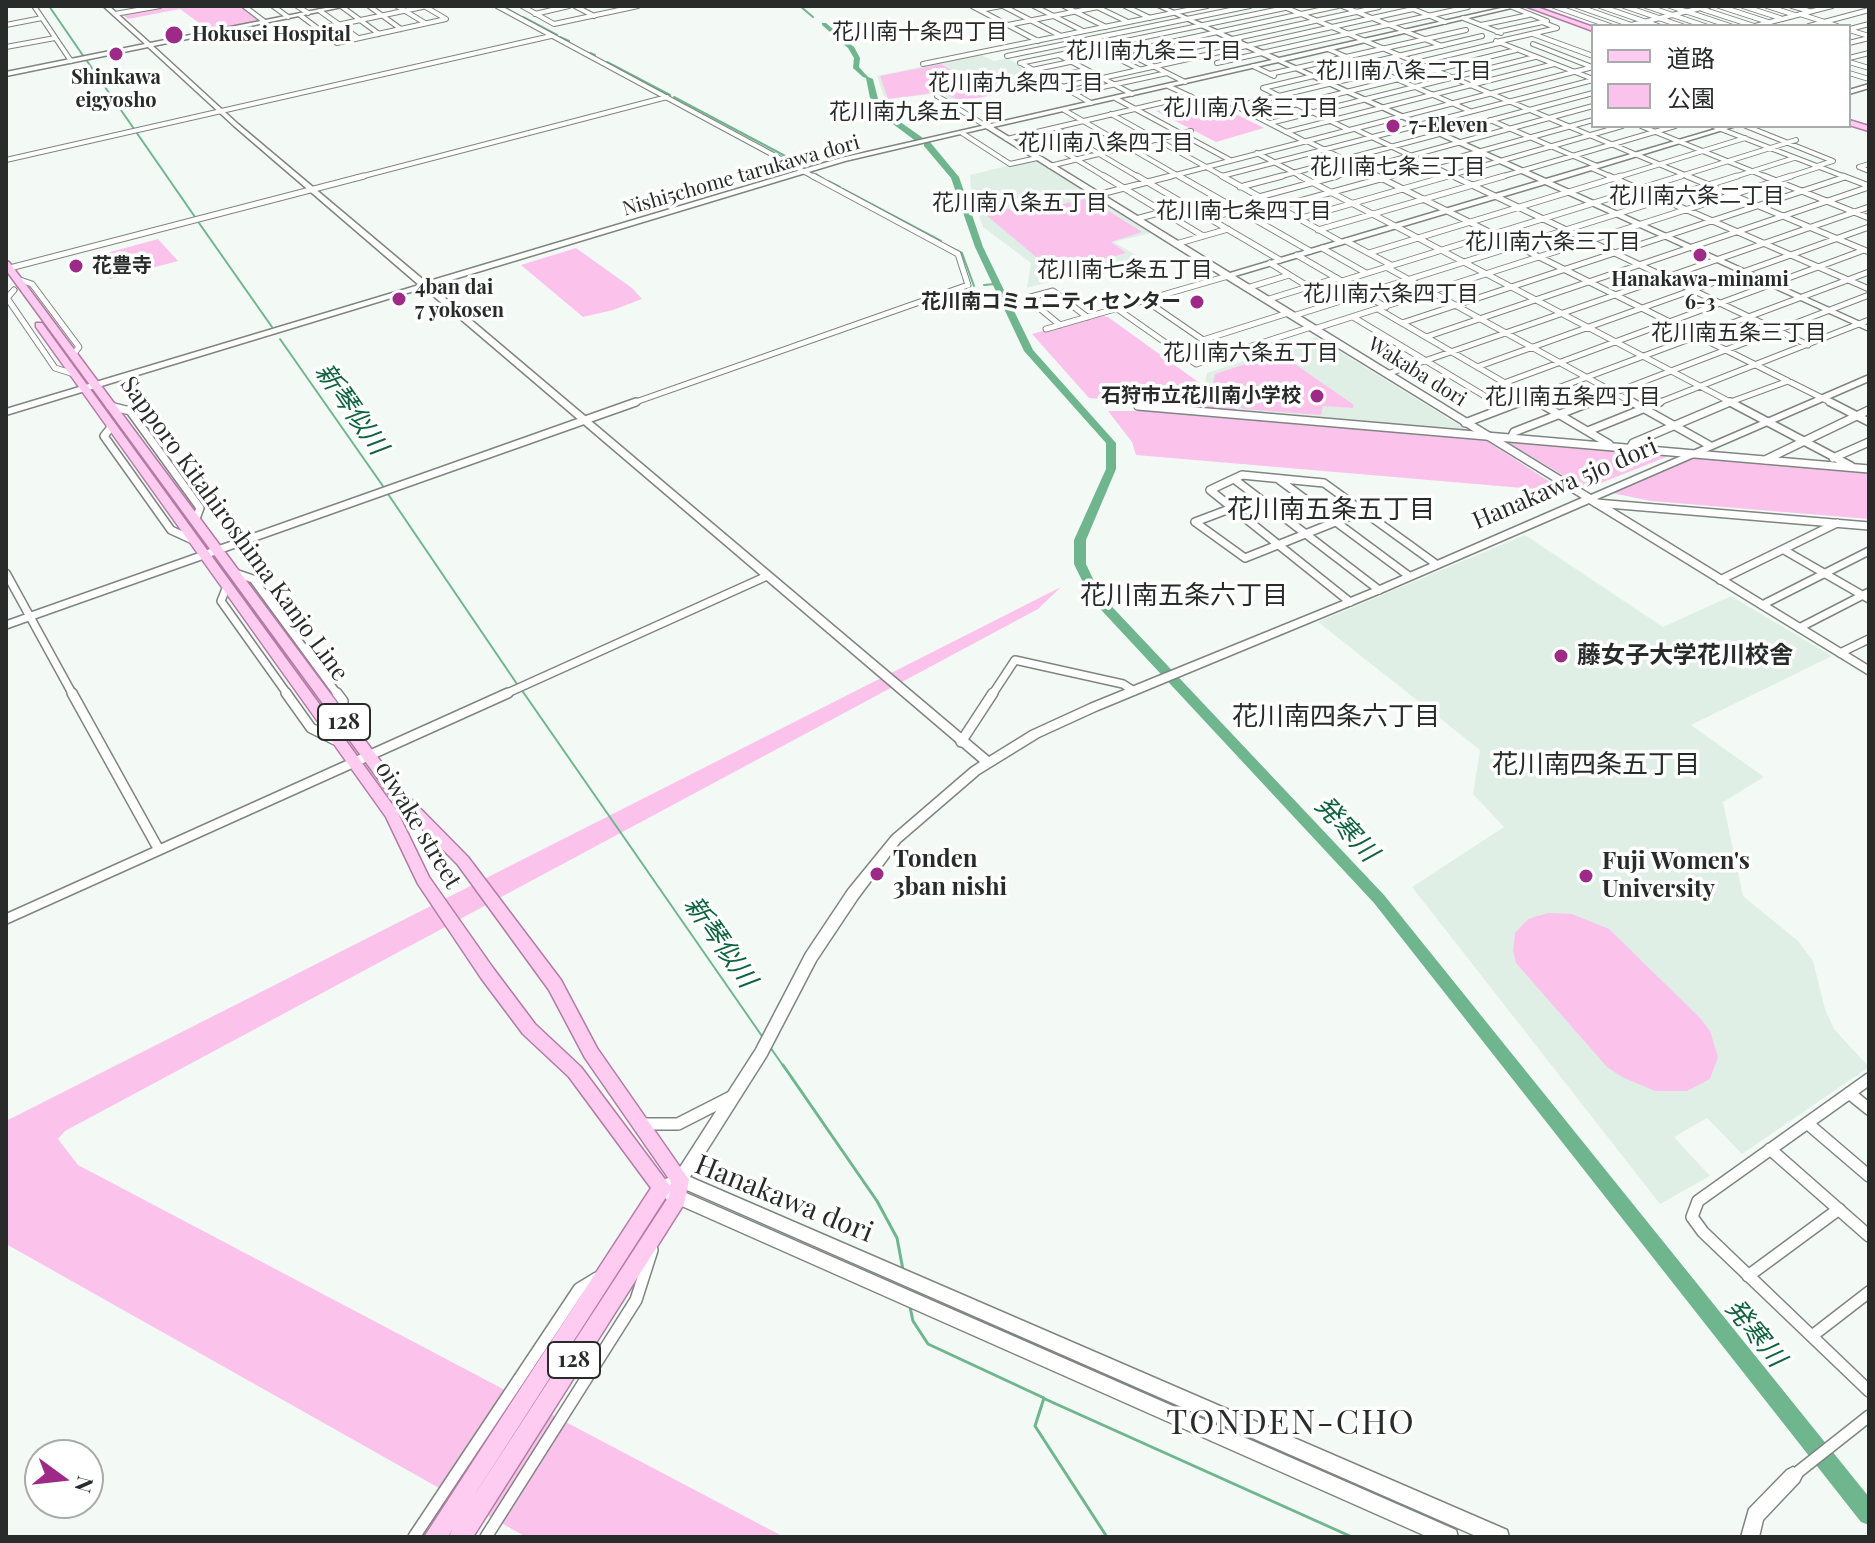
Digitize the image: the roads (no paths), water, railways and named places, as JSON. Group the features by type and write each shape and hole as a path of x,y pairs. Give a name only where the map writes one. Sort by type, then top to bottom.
{"main road":[{"path":"1529,10 1591,28"},
{"name":"Sapporo Kitahiroshima Kanjo Line","path":"10,275 73,355 90,388 110,406 195,521 212,553"},
{"name":"oiwake street","path":"10,275 74,374 90,388 112,426 196,542 212,553 231,579 392,815 423,880 487,973 529,1029 575,1072 673,1189"},
{"name":"Sapporo Kitahiroshima Kanjo Line","path":"231,579 397,794 463,861 555,985 591,1053 639,1124 673,1189"},
{"name":"128","path":"460,1537 659,1227 673,1189"},
{"name":"128","path":"435,1537 608,1272 673,1189"}],"street":[{"path":"34,6 71,61"},
{"path":"106,6 311,189 987,762"},
{"path":"115,14 160,6"},
{"path":"247,6 265,22"},
{"path":"273,6 288,17"},
{"path":"297,6 318,29 337,43 446,19 426,6 318,29"},
{"path":"6,74 342,6 379,34"},
{"path":"369,6 401,29"},
{"path":"397,6 426,24"},
{"path":"6,625 968,285 958,254 497,6"},
{"path":"522,6 554,24 638,6"},
{"path":"547,6 573,20"},
{"path":"518,17 572,6 594,16"},
{"path":"602,6 613,11"},
{"path":"972,6 1132,94"},
{"path":"980,10 1002,6 1061,36"},
{"path":"1034,6 1185,82"},
{"path":"1064,6 1106,27"},
{"path":"1008,25 1098,6 1234,71"},
{"path":"1125,6 1150,18"},
{"path":"1159,6 1869,329"},
{"path":"923,64 1207,6"},
{"path":"1219,6 1346,57 1571,155 1615,178 1869,292"},
{"path":"1007,56 1250,6"},
{"path":"1020,63 1293,6"},
{"path":"1032,70 1340,6 1591,105"},
{"path":"1137,49 1154,56 1378,6 1394,13"},
{"path":"1404,6 1591,79"},
{"path":"1217,63 1466,6 1484,14"},
{"path":"1554,6 1604,24"},
{"path":"1577,6 1626,24"},
{"path":"1600,6 1652,24"},
{"path":"1563,19 1615,6"},
{"path":"1624,6 1676,24"},
{"path":"1646,6 1699,24"},
{"path":"1670,6 1724,24"},
{"path":"1694,6 1748,24"},
{"path":"1638,24 1709,6"},
{"path":"1719,6 1769,22"},
{"path":"1743,6 1783,19"},
{"path":"1767,6 1831,24"},
{"path":"1792,6 1810,12"},
{"path":"1817,6 1823,8"},
{"path":"1762,24 1832,6"},
{"path":"1863,6 1869,9"},
{"path":"1284,7 1867,250"},
{"path":"1497,32 1547,21 1529,10 1514,7"},
{"name":"Nishi5chome tarukawa dori","path":"6,414 805,171 1514,7"},
{"path":"324,9 358,38"},
{"path":"1062,87 1413,9"},
{"path":"1817,24 1869,9"},
{"path":"1481,25 1529,10"},
{"path":"6,25 42,18"},
{"path":"1463,18 1513,38"},
{"path":"1237,106 1557,28 1542,22"},
{"path":"1270,74 1466,30"},
{"path":"1532,33 1591,55"},
{"path":"6,160 552,36"},
{"path":"1482,36 1263,88 1331,121 1373,137 1808,345"},
{"path":"6,47 55,38"},
{"path":"1253,115 1550,40"},
{"path":"1533,44 1591,67"},
{"path":"995,49 1091,103"},
{"path":"1109,54 1140,69"},
{"path":"1270,123 1535,57"},
{"path":"1124,61 1139,58"},
{"path":"1286,132 1554,64"},
{"path":"1253,66 1373,123"},
{"path":"1097,195 1591,67"},
{"path":"1047,78 1087,70"},
{"path":"1074,94 1168,73"},
{"path":"1222,176 1591,80"},
{"path":"1168,86 1198,100"},
{"path":"1240,187 1591,93"},
{"path":"937,96 988,127"},
{"path":"1007,139 1190,96"},
{"path":"10,275 196,219 667,97"},
{"path":"1115,98 1230,160"},
{"path":"1230,103 1869,422"},
{"path":"1259,197 1591,107"},
{"path":"1064,110 1310,251"},
{"path":"1111,114 1318,230 1369,253 1455,306 1709,445"},
{"path":"1278,207 1591,120"},
{"name":"Wakaba dori","path":"988,127 1869,671"},
{"path":"1055,128 1280,260"},
{"path":"1298,219 1615,128"},
{"path":"1646,128 1869,218"},
{"path":"1318,230 1668,128"},
{"path":"1046,329 1680,142 1717,128 1869,187"},
{"path":"1116,308 1196,364 1540,258 1833,161 1751,128"},
{"path":"1050,166 1191,131"},
{"path":"962,133 1010,164 1037,158"},
{"path":"1033,133 1203,236"},
{"path":"1369,253 1745,138"},
{"path":"1266,300 1366,273 1796,140"},
{"path":"1257,153 1855,468"},
{"path":"1203,340 1364,293 1794,158"},
{"path":"1869,164 1859,167 1869,172"},
{"path":"1402,323 1757,205 1869,172"},
{"path":"1426,337 1869,187"},
{"path":"1210,218 1268,202"},
{"path":"1136,219 1188,205"},
{"path":"1387,374 1869,207"},
{"path":"1477,367 1869,227"},
{"path":"1176,244 1228,229"},
{"path":"1322,248 1366,273"},
{"path":"1504,383 1867,250"},
{"path":"1297,255 1364,293 1402,323 1611,446"},
{"path":"1270,263 1309,287"},
{"path":"1465,423 1869,272"},
{"path":"1247,288 1289,275"},
{"path":"1060,325 1027,298 1053,291 1087,317"},
{"path":"1511,438 1514,432 1869,292"},
{"path":"1145,300 1225,355"},
{"path":"1353,317 1504,408"},
{"path":"1588,431 1869,320"},
{"name":"Hanakawa 5jo dori","path":"1134,691 1592,501 1709,445 1869,378"},
{"path":"1630,448 1674,426 1788,381"},
{"path":"1138,406 1869,469"},
{"path":"1765,460 1869,410"},
{"path":"1827,466 1835,457 1869,442"},
{"path":"1350,602 1210,490 1242,475 1324,483 1436,564"},
{"path":"1277,478 1409,576"},
{"path":"1234,479 1379,590"},
{"path":"1592,501 1869,526"},
{"path":"1232,508 1195,522 1238,557 1245,558 1363,511"},
{"path":"1720,580 1837,523"},
{"path":"1855,525 1869,533"},
{"path":"1784,550 1867,595"},
{"path":"1762,605 1869,551"},
{"path":"6,573 159,850"},
{"path":"6,919 767,576"},
{"path":"1799,628 1867,595"},
{"path":"1840,653 1869,639"},
{"path":"961,742 1015,660 1123,684 1134,691"},
{"path":"673,1189 761,1053 811,957 878,860 923,812 987,762 1035,734 1134,691"},
{"path":"1869,1079 1698,1201 1692,1217 1703,1232 1869,1391"},
{"path":"1849,1093 1869,1109"},
{"path":"639,1124 678,1124 734,1096"},
{"path":"1807,1123 1869,1176"},
{"path":"1770,1149 1869,1236"},
{"name":"Hanakawa dori","path":"673,1189 890,1271 1500,1537"},
{"name":"Hanakawa dori","path":"673,1189 891,1292 1449,1537"},
{"path":"1748,1276 1839,1209"},
{"path":"486,1537 636,1300 659,1227"},
{"path":"414,1537 579,1289 608,1272"},
{"path":"1812,1336 1869,1292"},
{"path":"1750,1537 1755,1515 1793,1476 1869,1416"}],"waterway":[{"name":"新琴似川","path":"49,6 84,57"},
{"path":"502,6 520,16"},
{"path":"800,6 813,17"},
{"path":"523,17 557,35"},
{"name":"発寒川","path":"824,24 851,47 857,58 855,67 865,76"},
{"path":"560,37 569,41"},
{"path":"590,53 595,55"},
{"name":"新琴似川","path":"87,61 195,217"},
{"path":"607,62 670,95"},
{"name":"発寒川","path":"869,79 875,103"},
{"path":"674,97 804,166"},
{"name":"発寒川","path":"876,107 920,140"},
{"name":"発寒川","path":"927,144 955,177 979,247 1029,351 1111,443 1111,469 1080,540 1080,564 1095,596 1379,899 1869,1514"},
{"path":"816,174 824,179"},
{"path":"828,181 840,187"},
{"path":"843,189 941,241"},
{"name":"新琴似川","path":"199,223 272,327"},
{"path":"944,244 962,253 974,286"},
{"path":"984,285 995,284"},
{"name":"新琴似川","path":"280,339 385,489"},
{"name":"新琴似川","path":"388,494 517,684"},
{"name":"新琴似川","path":"521,689 764,1039"},
{"name":"新琴似川","path":"770,1047 784,1067"},
{"name":"新琴似川","path":"783,1065 877,1201 897,1238 903,1270"},
{"name":"新琴似川","path":"910,1307 913,1321 928,1344 1044,1398 1035,1426 1107,1537"},
{"path":"1045,1399 1352,1537"}],"place":[{"name":"Hokusei Hospital","path":"174,35"},
{"name":"Shinkawa eigyosho","path":"116,54"},
{"name":"7-Eleven","path":"1393,126"},
{"name":"Hanakawa-minami 6-3","path":"1700,255"},
{"name":"花豊寺","path":"76,266"},
{"name":"4ban dai 7 yokosen","path":"399,299"},
{"name":"花川南コミュニティセンター","path":"1197,302"},
{"name":"石狩市立花川南小学校","path":"1317,396"},
{"name":"藤女子大学花川校舎","path":"1561,656"},
{"name":"Tonden 3ban nishi","path":"877,874"},
{"name":"Fuji Women's University","path":"1586,876"}],"district":[{"name":"花川南十条四丁目","path":"920,32"},
{"name":"花川南九条三丁目","path":"1154,51"},
{"name":"花川南八条二丁目","path":"1404,71"},
{"name":"花川南九条四丁目","path":"1016,83"},
{"name":"花川南八条三丁目","path":"1251,108"},
{"name":"花川南九条五丁目","path":"917,112"},
{"name":"花川南八条四丁目","path":"1106,143"},
{"name":"花川南七条三丁目","path":"1398,167"},
{"name":"花川南六条二丁目","path":"1697,196"},
{"name":"花川南八条五丁目","path":"1020,203"},
{"name":"花川南七条四丁目","path":"1244,211"},
{"name":"花川南六条三丁目","path":"1553,242"},
{"name":"花川南七条五丁目","path":"1125,270"},
{"name":"花川南六条四丁目","path":"1391,294"},
{"name":"花川南五条三丁目","path":"1739,333"},
{"name":"花川南六条五丁目","path":"1251,353"},
{"name":"花川南五条四丁目","path":"1573,397"},
{"name":"花川南五条五丁目","path":"1331,510"},
{"name":"花川南五条六丁目","path":"1184,596"},
{"name":"花川南四条六丁目","path":"1336,717"},
{"name":"花川南四条五丁目","path":"1596,765"},
{"name":"TONDEN-CHO","path":"1291,1423"}]}
